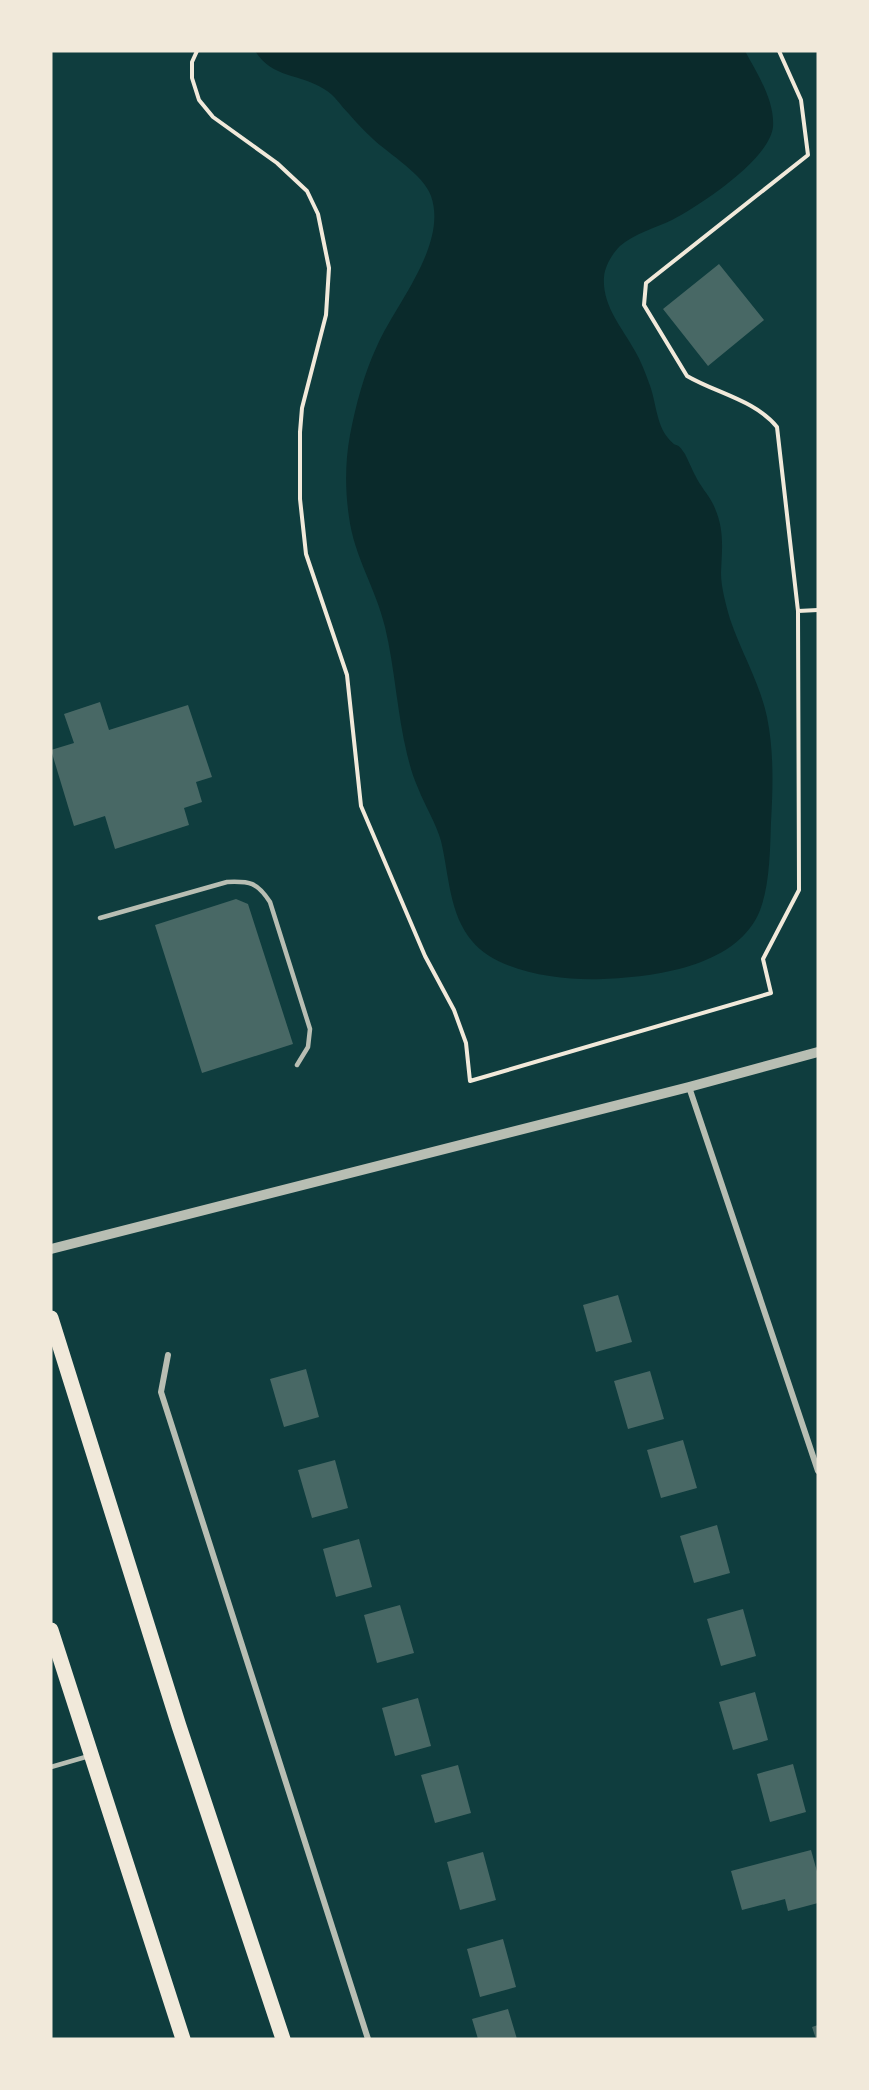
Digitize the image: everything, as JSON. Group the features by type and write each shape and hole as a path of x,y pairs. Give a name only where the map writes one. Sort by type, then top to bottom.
{"main road":[{"path":"51,1318 179,1726 283,2039"},
{"path":"51,1630 183,2039"}],"street":[{"path":"51,1249 689,1087 818,1052"},
{"path":"689,1087 818,1471"},
{"path":"168,1355 161,1392 368,2039"}],"lane":[{"path":"100,918 227,882 247,881 260,887 270,902 310,1029 308,1047 297,1065"},
{"path":"51,1767 91,1755"}],"path":[{"path":"197,51 192,62 192,78 199,100 213,117 277,163 307,191 318,214 329,268 326,315 302,408 300,432 300,499 306,554 347,675 362,806 425,956 454,1010 466,1043 470,1081 771,993 763,959 799,891 798,610 777,428 772,421 741,401 687,376 644,305 646,283 808,155 801,100 779,51"},
{"path":"798,610 818,610"}],"water":[{"path":"255,51 745,51 760,78 771,107 773,127 769,140 759,153 732,180 699,204 620,246 609,260 604,277 606,297 643,367 661,426 668,438 685,454 717,513 722,538 721,578 725,602 734,631 760,692 767,717 772,756 772,796 770,857 765,893 758,915 746,933 730,947 711,958 668,972 623,978 587,979 551,976 514,968 498,961 483,952 464,930 454,906 439,834 409,763 385,627 355,545 346,486 348,445 361,389 385,329 418,273 426,254 432,234 434,215 431,196 421,180 370,136 331,94 315,84 278,71 262,60"}],"building":[{"path":"719,264 764,320 708,366 663,309"},
{"path":"100,702 109,730 188,705 212,777 196,782 202,802 184,808 189,825 115,849 105,816 74,826 51,750 74,743 64,714"},
{"path":"236,899 248,904 293,1044 202,1073 155,925"},
{"path":"618,1295 632,1342 596,1352 583,1305"},
{"path":"306,1369 319,1417 284,1427 270,1379"},
{"path":"650,1371 664,1419 628,1429 614,1381"},
{"path":"683,1440 697,1488 661,1498 647,1450"},
{"path":"335,1460 348,1508 312,1518 298,1470"},
{"path":"717,1525 730,1573 694,1583 680,1536"},
{"path":"359,1539 372,1587 336,1597 323,1549"},
{"path":"400,1605 414,1653 377,1663 364,1615"},
{"path":"743,1609 756,1656 721,1666 707,1619"},
{"path":"755,1692 768,1740 733,1750 719,1702"},
{"path":"418,1698 431,1746 395,1756 382,1708"},
{"path":"793,1764 806,1812 770,1822 757,1774"},
{"path":"458,1765 471,1813 435,1823 421,1775"},
{"path":"811,1850 818,1875 818,1903 788,1911 785,1899 742,1910 731,1871"},
{"path":"483,1852 496,1900 460,1910 447,1862"},
{"path":"503,1939 516,1987 480,1997 467,1949"},
{"path":"508,2009 517,2039 478,2039 472,2019"},
{"path":"818,2025 818,2039 816,2039 812,2027"}]}
